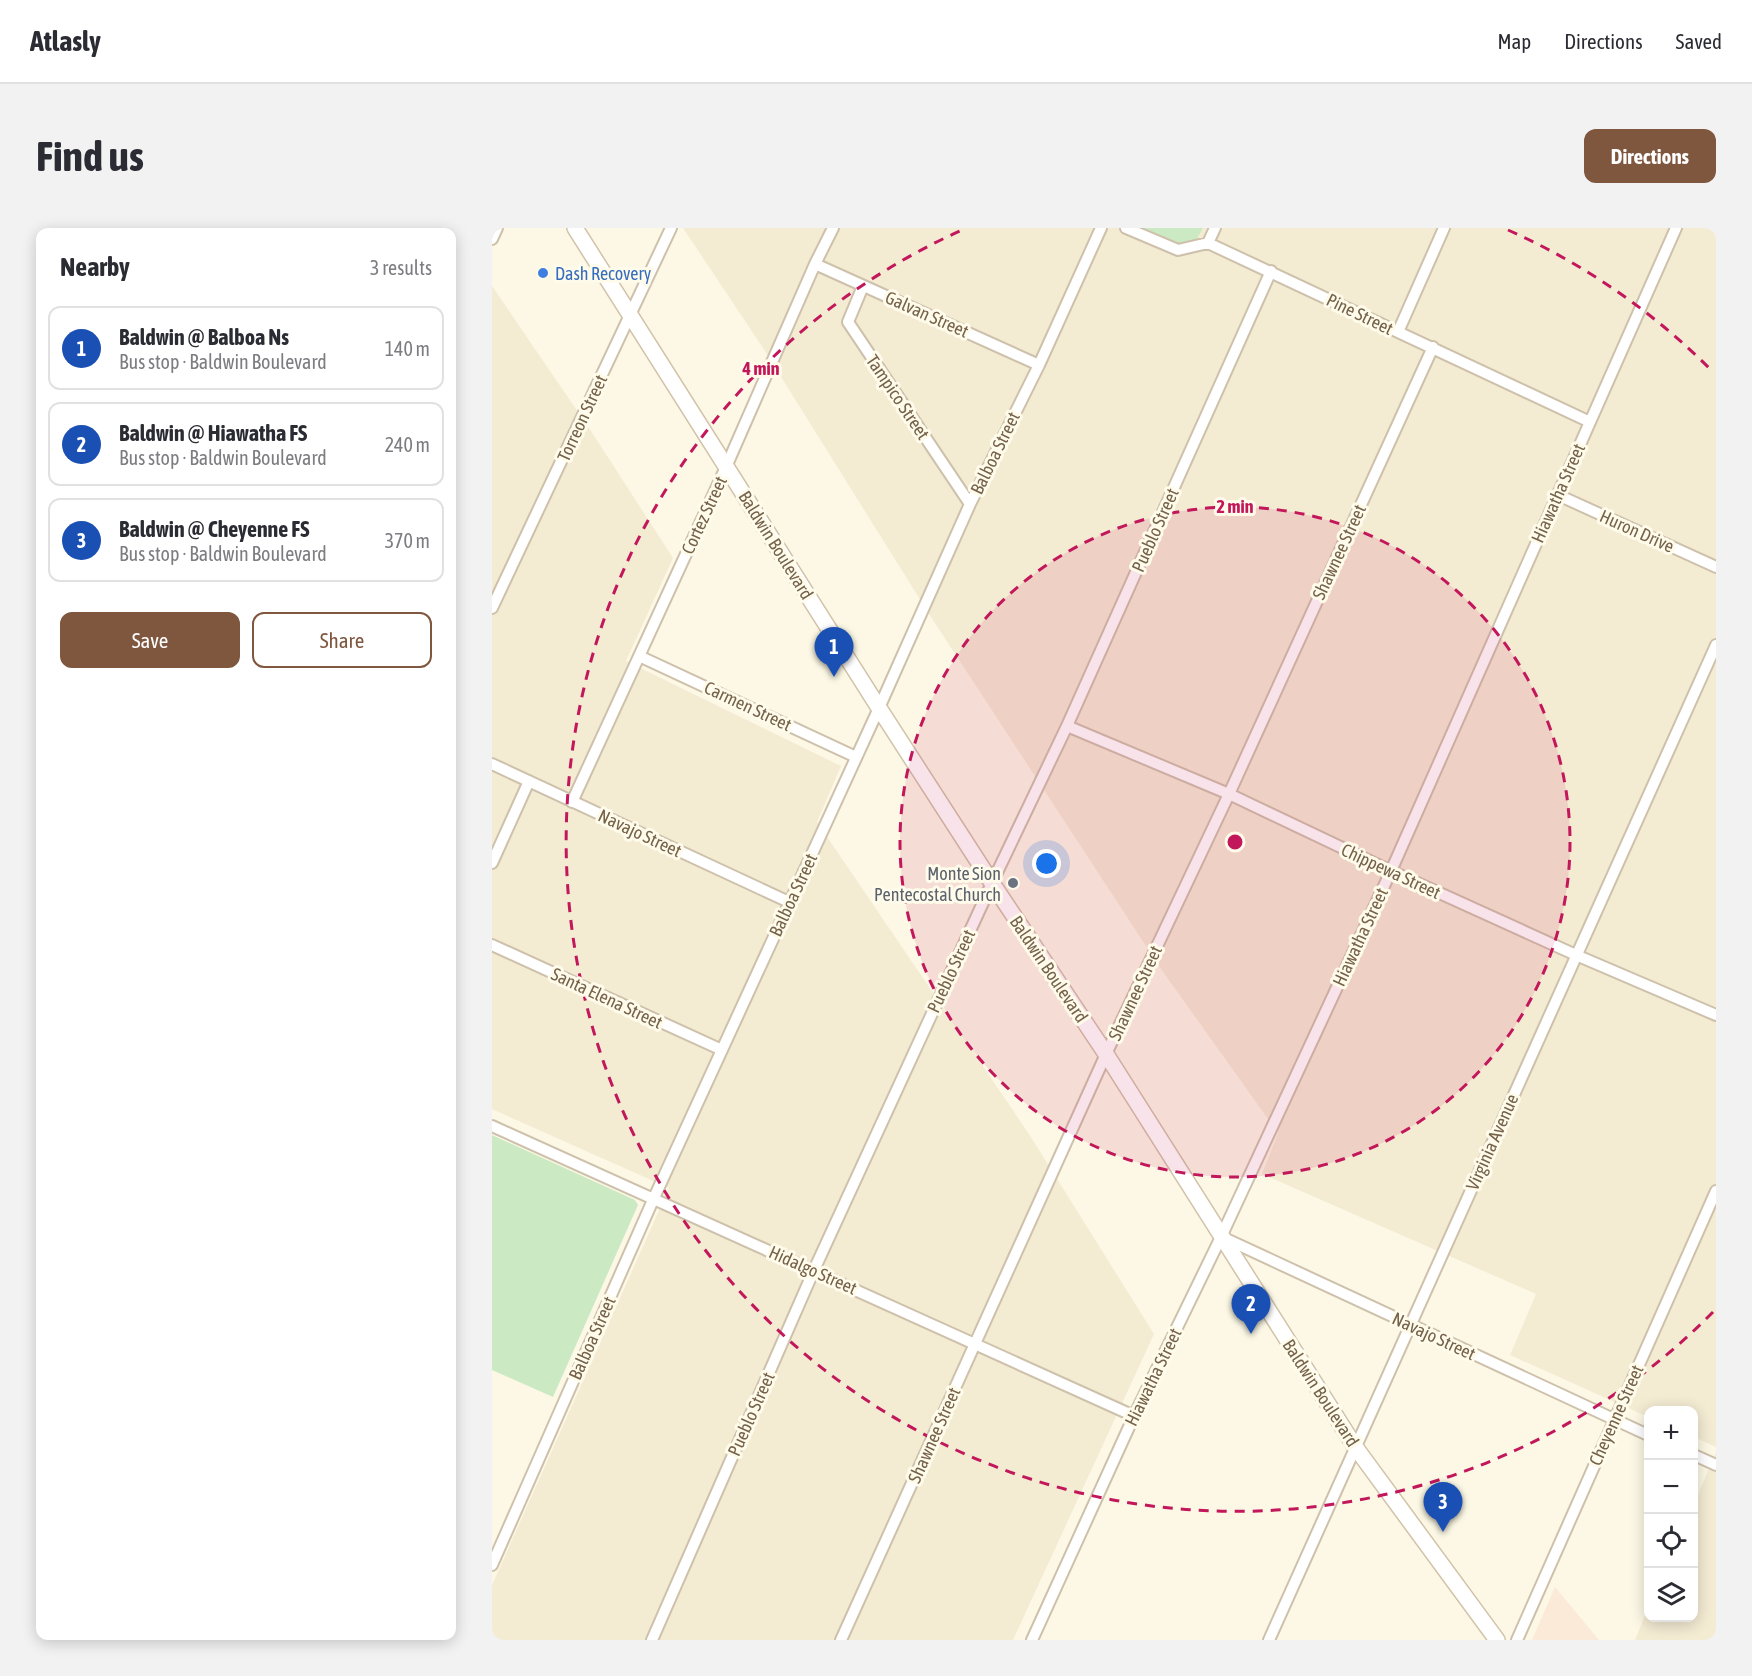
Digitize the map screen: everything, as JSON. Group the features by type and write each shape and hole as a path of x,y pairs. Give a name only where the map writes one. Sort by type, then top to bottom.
{"main road":[{"name":"Baldwin Boulevard","path":"575,228 879,708 1106,1054 1356,1448 1497,1640"}],"street":[{"path":"492,238 497,228"},
{"name":"Torreon Street","path":"492,608 671,228"},
{"name":"Cortez Street","path":"572,802 833,228"},
{"name":"Balboa Street","path":"492,1565 653,1200 970,504 1039,365 1101,228"},
{"path":"1126,228 1178,250 1208,243 1215,228"},
{"path":"1398,332 1444,228"},
{"name":"Hiawatha Street","path":"1032,1640 1134,1416 1221,1237 1391,871 1676,228"},
{"name":"Pine Street","path":"1208,243 1590,422"},
{"name":"Galvan Street","path":"815,264 1039,365"},
{"name":"Pueblo Street","path":"652,1640 814,1270 992,882 1068,726 1271,272"},
{"name":"Tampico Street","path":"863,286 848,322 970,504"},
{"name":"Shawnee Street","path":"841,1640 1106,1054 1433,347"},
{"name":"Huron Drive","path":"1558,495 1716,567"},
{"name":"Virginia Avenue","path":"1269,1640 1716,645"},
{"name":"Carmen Street","path":"639,656 856,757"},
{"name":"Chippewa Street","path":"1068,726 1228,794 1576,955 1716,1015"},
{"name":"Navajo Street","path":"492,764 789,902"},
{"path":"492,863 529,781"},
{"name":"Santa Elena Street","path":"492,945 722,1050"},
{"name":"Hidalgo Street","path":"492,1126 1134,1416"},
{"name":"Cheyenne Street","path":"1517,1640 1716,1191"},
{"name":"Navajo Street","path":"1221,1237 1644,1433"},
{"path":"1698,1457 1716,1465"}],"shaded area":[{"path":"683,228 1143,228 1174,243 1197,239 1203,228 1716,228 1716,1447 1698,1439 1698,1406 1644,1406 1644,1415 1510,1355 1536,1294 1262,1174 1278,1133 1161,969 931,617 761,345"},
{"path":"492,286 591,431 673,558 626,661 841,766 817,822 1029,1134 1154,1334 1013,1640 492,1640 492,1585 669,1188 492,1109"},
{"path":"1716,1452 1716,1640 1635,1640 1644,1618 1644,1622 1698,1622 1698,1495"},
{"path":"1555,1587 1599,1640 1532,1640"}],"green space":[{"path":"1143,228 1203,228 1197,239 1176,243"},
{"path":"492,1135 635,1200 638,1205 553,1397 492,1370"}],"place":[{"name":"Dash Recovery","path":"543,273"},
{"name":"Baldwin @ Balboa Ns","path":"834,677"},
{"name":"Monte Sion Pentecostal Church","path":"1013,883"},
{"name":"Baldwin @ Hiawatha FS","path":"1251,1334"},
{"name":"Baldwin @ Cheyenne FS","path":"1443,1532"}]}
